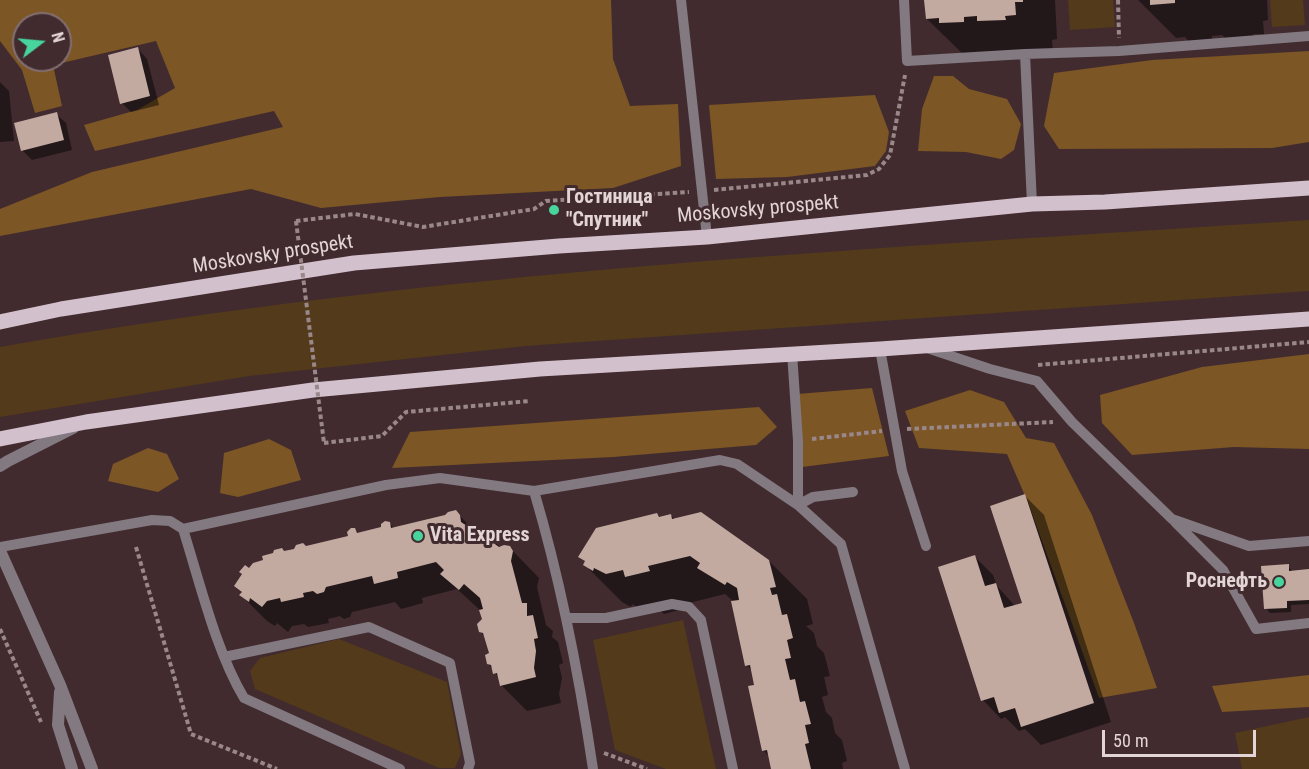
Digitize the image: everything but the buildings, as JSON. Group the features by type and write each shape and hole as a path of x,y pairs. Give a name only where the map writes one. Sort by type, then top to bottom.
{"main road":[{"name":"Moskovsky prospekt","path":"0,322 61,309 354,263 559,246 707,237 1032,204 1309,188"},
{"path":"0,439 86,422 314,390 540,369 880,349 1309,319"}],"street":[{"path":"0,466 86,422"},
{"path":"0,549 60,684 92,769"},
{"path":"60,684 58,725 72,769"}],"lane":[{"path":"681,0 707,237"},
{"path":"904,0 907,61 1119,51 1309,36"},
{"path":"1025,54 1032,204"},
{"path":"921,346 990,369 1036,381 1072,422 1223,570 1256,629 1309,623"},
{"path":"880,349 902,471 926,546"},
{"path":"792,353 798,441 798,505"},
{"path":"183,529 386,485 440,478 534,491 720,460 737,464 798,505 841,544 905,769"},
{"path":"534,491 566,618 592,769"},
{"path":"798,505 813,497 853,492"},
{"path":"1172,519 1249,546 1309,541"},
{"path":"0,549 152,520 170,521 183,529 224,657 233,680 244,698 400,769"},
{"path":"566,618 606,618 672,604 689,607 701,620 733,769"},
{"path":"224,657 369,627 450,663 470,763 468,769"}],"path":[{"path":"1118,0 1119,51"},
{"path":"530,401 406,412 382,436 324,443 296,221 355,214 423,226 534,209 546,201 702,191 867,175 879,169 890,155 907,61"},
{"path":"1037,365 1309,342"},
{"path":"798,441 893,430 1072,422"},
{"path":"136,547 191,734 277,769"},
{"path":"0,629 42,726"},
{"path":"589,747 648,769"}],"shaded area":[{"path":"0,0 611,0 613,59 630,106 678,104 681,166 613,188 440,197 321,208 251,189 0,236 0,209 92,172 283,127 274,111 95,151 84,125 137,110 175,88 156,41 72,61 72,12 12,12 12,57 0,41"},
{"path":"1068,0 1113,0 1115,27 1070,30"},
{"path":"1270,0 1303,0 1305,25 1272,27"},
{"path":"1309,51 1309,142 1272,148 1059,149 1044,126 1054,73 1152,60"},
{"path":"23,72 55,72 62,106 35,113"},
{"path":"934,76 953,76 969,89 1007,99 1021,124 1014,150 1001,159 966,152 918,151 922,109"},
{"path":"875,95 889,132 886,151 875,166 787,177 716,179 709,105"},
{"path":"1309,220 1309,291 525,346 249,376 0,417 0,347 162,321 325,299 653,266 981,241"},
{"path":"1309,354 1309,449 1234,447 1132,455 1102,423 1100,395 1202,367"},
{"path":"872,388 889,456 802,467 797,394"},
{"path":"970,390 1004,402 1026,438 1054,443 1092,515 1157,688 1099,698 1029,505 1007,454 919,448 905,411"},
{"path":"759,407 777,427 756,445 613,457 392,468 410,432"},
{"path":"269,439 291,450 301,480 238,497 220,493 224,453"},
{"path":"148,448 167,454 179,479 158,492 108,481 113,464"},
{"path":"683,620 716,769 666,769 615,750 593,640"},
{"path":"339,639 447,682 461,754 455,768 439,768 255,689 250,671 260,658"},
{"path":"1309,675 1309,707 1222,712 1212,686"},
{"path":"1309,717 1309,769 1242,769 1235,733"}],"place":[{"name":"Гостиница \"Спутник\"","path":"554,210"},
{"name":"Vita Express","path":"418,536"},
{"name":"Роснефть","path":"1279,582"}]}
